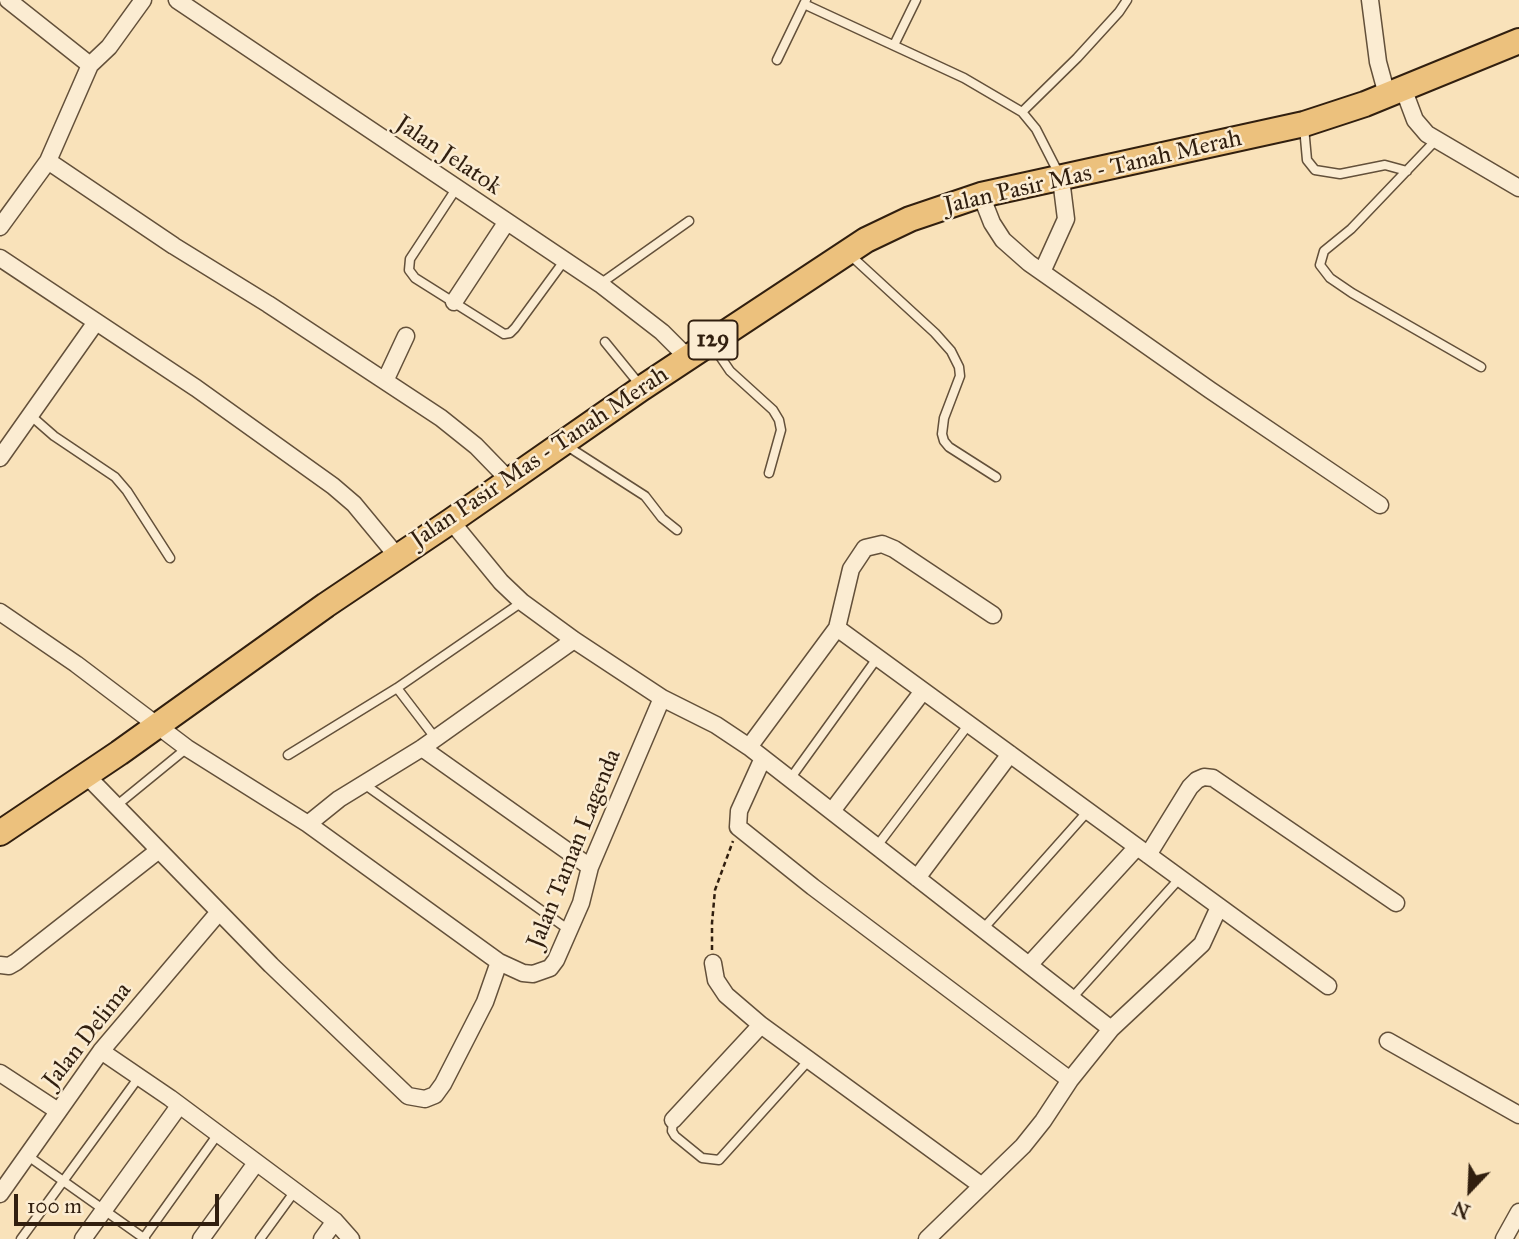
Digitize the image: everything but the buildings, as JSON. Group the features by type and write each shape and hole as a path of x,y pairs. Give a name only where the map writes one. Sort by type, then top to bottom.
{"main road":[{"name":"Jalan Pasir Mas - Tanah Merah","path":"0,833 642,388 866,240 910,219 981,195 1304,124 1395,92 1519,41"}],"street":[{"path":"8,0 90,65"},
{"path":"0,227 48,161 90,65 109,47 143,0"},
{"name":"Jalan Jelatok","path":"177,0 600,284 662,332 687,358"},
{"path":"1370,0 1378,62 1415,120 1436,140 1519,188"},
{"path":"48,161 174,246 268,304 441,418 476,446 509,480"},
{"path":"1042,272 1066,219 1061,178"},
{"path":"981,195 992,223 1003,240 1042,272 1380,505"},
{"path":"454,302 506,223"},
{"path":"2,263 96,321 196,388 333,486 354,504 397,556"},
{"path":"0,458 96,321"},
{"path":"385,381 406,336"},
{"path":"451,521 501,582 522,602 662,698 716,725 749,747 1111,1029"},
{"path":"749,747 837,628 851,569 865,548 881,544 894,549 993,615"},
{"path":"0,612 159,725 187,748 308,824 499,962 485,1002 435,1095 425,1099 416,1098 400,1090 219,912 86,775"},
{"path":"837,628 1328,986"},
{"path":"308,824 339,799 422,748 574,640"},
{"path":"832,811 923,691"},
{"name":"Jalan Taman Lagenda","path":"499,962 523,973 533,974 543,972 556,960 581,902 590,867 662,698"},
{"path":"422,748 590,867"},
{"path":"917,878 1010,754"},
{"path":"763,758 739,811 738,827 813,887 1070,1080"},
{"path":"1029,965 1142,851 1190,787 1204,777 1213,778 1396,903"},
{"path":"0,965 9,966 16,962 159,850"},
{"path":"927,1239 1023,1146 1070,1080 1111,1029 1202,944 1219,907"},
{"name":"Jalan Delima","path":"0,1194 101,1051 219,912"},
{"path":"713,963 716,980 726,995 761,1025 982,1186"},
{"path":"673,1120 761,1025"},
{"path":"1388,1041 1519,1115"},
{"path":"101,1051 295,1191 335,1222 351,1239"},
{"path":"0,1073 58,1111"},
{"path":"83,1239 179,1106"},
{"path":"201,1239 256,1163"},
{"path":"1504,1239 1519,1212"},
{"path":"322,1239 335,1222"}],"lane":[{"path":"894,45 916,0"},
{"path":"1022,112 1077,58 1119,12 1126,0"},
{"path":"778,60 805,2 964,78 1022,112 1046,146 1061,178"},
{"path":"1304,124 1307,160 1315,170 1340,174 1385,165 1407,171"},
{"path":"1436,140 1351,229 1324,251 1320,265 1330,278 1352,293 1481,367"},
{"path":"456,189 410,259 409,265 415,278 497,331 510,333 564,261"},
{"path":"600,284 689,220"},
{"path":"847,252 951,351 960,367 960,376 944,418 944,441 996,477"},
{"path":"605,342 642,388"},
{"path":"710,342 730,371 773,410 779,420 781,430 769,472"},
{"path":"30,415 54,436 115,477 170,558"},
{"path":"562,443 645,496 662,518 677,530"},
{"path":"288,755 397,688 522,602"},
{"path":"790,779 878,657"},
{"path":"397,688 436,738"},
{"path":"877,846 969,724"},
{"path":"117,806 187,748"},
{"path":"364,784 569,930"},
{"path":"983,929 1088,811"},
{"path":"1072,998 1180,878"},
{"path":"673,1120 672,1131 676,1136 702,1158 719,1160 809,1060"},
{"path":"21,1239 139,1077"},
{"path":"28,1156 144,1239 218,1134"},
{"path":"260,1239 295,1191"}],"path":[{"path":"713,963 715,890 738,827"}]}
